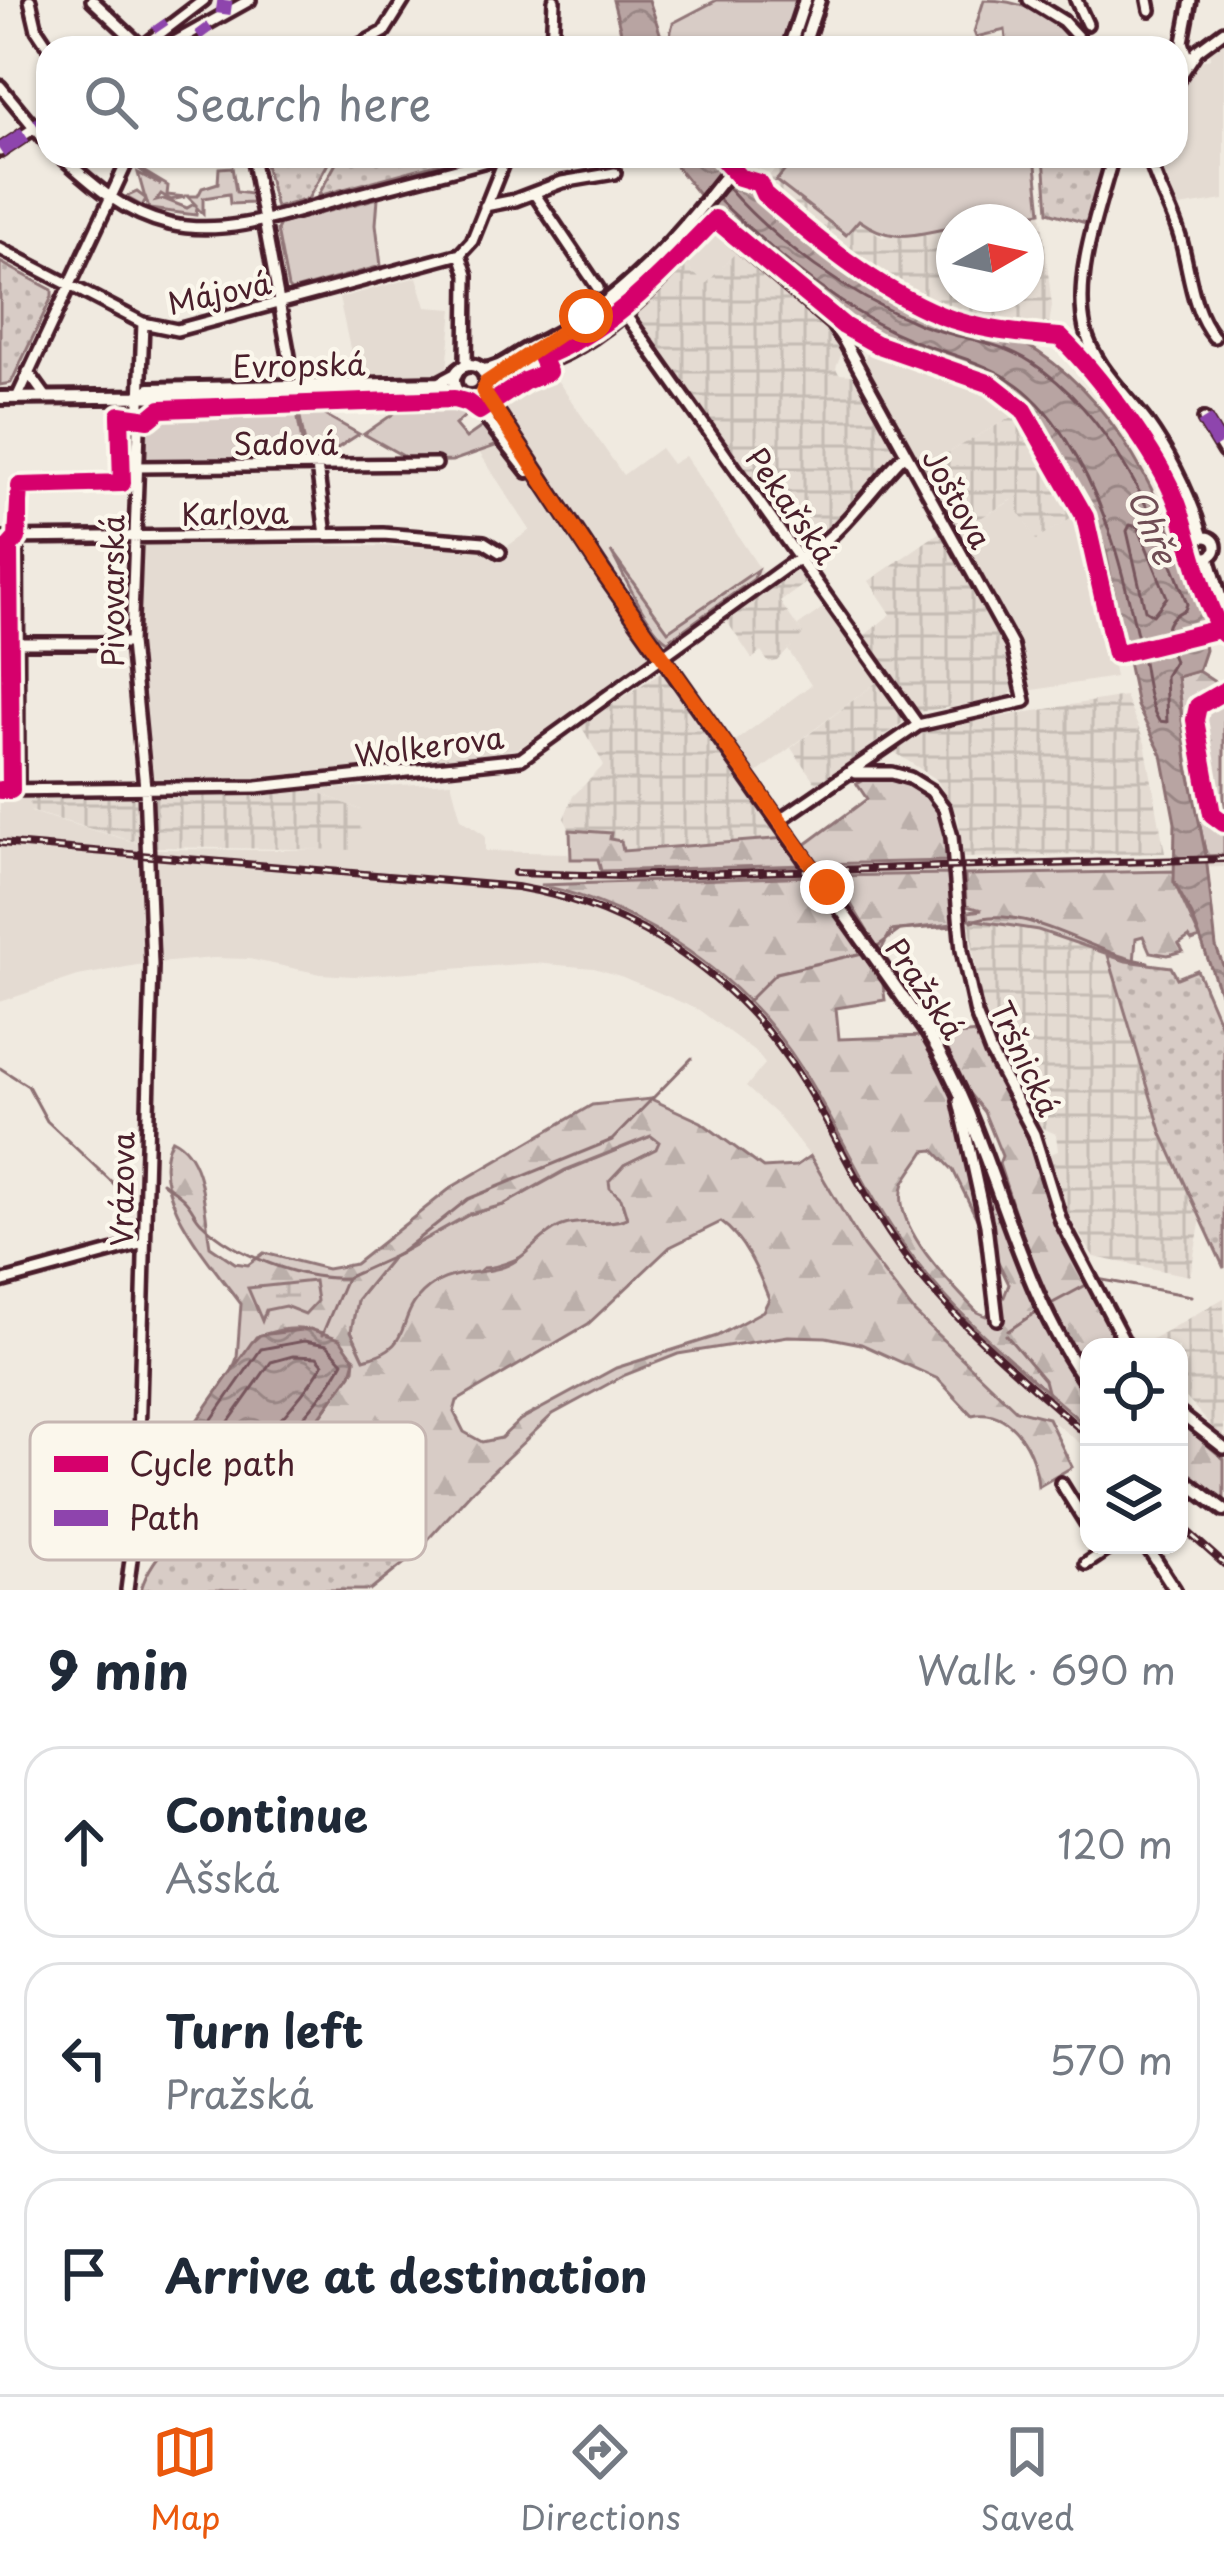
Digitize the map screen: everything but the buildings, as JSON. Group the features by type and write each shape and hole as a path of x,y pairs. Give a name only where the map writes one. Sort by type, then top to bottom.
{"main road":[{"path":"793,36 805,0"},
{"path":"807,36 819,0"},
{"path":"476,387 626,288 662,254 731,168"},
{"path":"476,387 497,368 542,343"},
{"path":"461,370 476,387"},
{"path":"461,370 476,387"},
{"name":"Evropská","path":"139,395 151,389 439,382 461,370"},
{"name":"Evropská","path":"0,398 395,394 476,387"},
{"name":"Pražská","path":"476,387 949,1067 977,1127 1040,1300 1080,1370"},
{"path":"1188,1483 1224,1510"}],"street":[{"path":"30,0 42,36"},
{"path":"92,0 130,36"},
{"path":"151,36 203,0"},
{"path":"215,0 223,14"},
{"path":"223,14 225,0"},
{"path":"192,36 250,0"},
{"path":"376,36 404,0"},
{"path":"553,36 554,0"},
{"path":"1029,0 1045,4 1076,36"},
{"path":"1076,0 1087,24"},
{"path":"1184,36 1192,0"},
{"path":"1188,63 1224,31"},
{"path":"1188,55 1190,60"},
{"path":"0,86 36,130"},
{"path":"0,151 34,127"},
{"path":"74,168 110,200 151,219 182,226 265,220 461,168"},
{"path":"17,398 125,168"},
{"path":"254,168 289,356"},
{"path":"461,370 467,274 460,254 470,244 501,168"},
{"path":"1110,168 1090,246 1084,292 1086,332 1102,368 1167,453 1189,495 1203,537"},
{"path":"1153,168 1180,237 1201,318 1214,337"},
{"path":"485,206 562,182 615,173"},
{"path":"534,194 598,289"},
{"name":"Joštova","path":"625,314 706,232 718,226 832,324 1012,645 1025,701 919,725"},
{"name":"Májová","path":"0,249 143,323 177,329 460,254"},
{"path":"509,368 525,368 562,354 625,314"},
{"name":"Pekařská","path":"625,314 919,725"},
{"name":"Pivovarská","path":"143,323 131,643 145,788"},
{"path":"28,372 46,397"},
{"path":"1204,419 1224,452"},
{"name":"Wolkerova","path":"0,790 257,787 521,759 851,520 905,454"},
{"name":"Sadová","path":"136,467 436,464"},
{"name":"Karlova","path":"316,466 326,535"},
{"path":"19,790 20,486 136,482"},
{"name":"Karlova","path":"0,538 326,535 470,540 493,545 500,552"},
{"path":"1217,551 1196,550 1197,542 1211,538 1217,551 1224,608"},
{"path":"0,643 131,643"},
{"path":"780,820 919,725"},
{"path":"884,750 898,774"},
{"path":"849,774 898,774"},
{"name":"Tršnická","path":"898,774 926,787 946,814 962,950 976,1014 1034,1134 1061,1221 1122,1338"},
{"name":"Vrázova","path":"139,1422 152,965 145,788"},
{"name":"Pražská","path":"949,1067 975,1163 997,1319"},
{"path":"0,1282 144,1243"},
{"path":"1188,1420 1224,1448"},
{"path":"1061,1483 1080,1514"},
{"path":"1086,1564 1098,1554"},
{"path":"1152,1554 1175,1590"},
{"name":"Vrázova","path":"127,1590 131,1560"}],"shaded area":[{"path":"1224,36 1224,200 1173,208 1162,168 1188,168 1188,72 1192,64 1210,58 1209,47"},
{"path":"776,168 787,168 776,182 846,235 859,220 882,237 936,230 936,308 871,273 766,192 762,184"},
{"path":"723,232 741,247 706,285 682,263 710,233"},
{"path":"1044,238 1052,306 1048,331 943,312 1044,312"},
{"path":"741,247 824,324 841,355 836,368 839,374 852,375 896,454 857,508 804,549 635,314 682,263 706,284"},
{"path":"417,277 426,307 453,309 447,370 438,375 356,376 339,298"},
{"path":"871,346 977,389 1015,415 921,468 863,362"},
{"path":"550,370 623,475 660,448 672,464 685,456 762,572 653,656 518,749 277,781 150,784 137,644 141,543 505,548 530,530 479,452 515,434 500,404"},
{"path":"1015,415 1074,517 1036,540 1012,500 970,524 954,527 921,468"},
{"path":"1013,500 1036,539 1074,517 1080,523 1099,586 1115,677 1027,691 1017,640 954,527 970,524"},
{"path":"943,530 993,620 1016,687 1007,698 919,712 865,635 891,614 869,581"},
{"path":"795,567 806,583 780,602 803,634 778,661 769,663 761,652 752,659 726,620"},
{"path":"824,607 877,682 757,773 734,742 811,685 788,650 802,634 798,626"},
{"path":"665,669 786,838 622,851 610,833 570,830 564,818 573,796 604,765 581,726"},
{"path":"877,682 905,721 817,785 791,748"},
{"path":"1125,696 1145,743 1165,853 964,858 958,816 936,779 894,752 927,729"},
{"path":"451,782 461,819 485,835 485,851 567,853 571,859 599,859 602,871 1224,856 1224,867 546,885 647,924 690,951 744,999 800,1067 886,1220 943,1294 1080,1421 1080,1443 1048,1418 1016,1410 914,1312 863,1246 810,1156 778,1116 746,1087 765,1064 756,1052 699,1010 623,977 594,968 534,963 354,976 213,958 78,976 0,1002 0,794 29,794 31,812 158,849 360,848 360,810 314,790"},
{"path":"314,790 360,810 361,850 154,847 153,793"},
{"path":"136,793 139,843 30,811 29,794"},
{"path":"969,919 1038,930 1108,955 1162,1134 1201,1219 1190,1276 1094,1257 1063,1208 1048,1155 1058,1151 1056,1134 1040,1127 998,1045 979,992"},
{"path":"1224,1298 1224,1440 1188,1400 1188,1338 1154,1338"}],"green space":[{"path":"717,0 798,0 787,36 670,36 673,23"},
{"path":"984,0 1037,12 1068,36 1006,36 1005,30 976,36"},
{"path":"138,168 168,186 167,195 185,197 171,200 161,194 156,201 164,199 187,208 197,206 187,196 198,196 202,188 218,183 219,168 232,168 236,192 251,194 253,203 230,204 229,194 203,198 203,214 197,208 196,215 149,209 146,199 142,206 126,197 137,192 145,198 138,173 161,185"},
{"path":"266,168 325,168 308,199 276,208"},
{"path":"333,168 422,168 318,196"},
{"path":"787,168 1036,168 1040,204 936,204 936,230 894,235 859,220 846,235 776,181"},
{"path":"1045,168 1105,168 1089,224 1048,212"},
{"path":"378,198 381,266 291,291 277,230 280,224"},
{"path":"0,262 52,290 52,297 11,383 0,385"},
{"path":"460,402 474,408 455,425 466,438 486,424 501,444 452,461 414,462 364,434 409,403"},
{"path":"298,406 309,406 359,434 316,462 308,461"},
{"path":"296,407 305,459 146,461 147,422 159,410"},
{"path":"611,552 668,631 757,570 754,579 668,641 645,613"},
{"path":"1198,671 1224,688 1224,855 1206,856 1187,762 1177,676"},
{"path":"875,774 910,784 932,800 944,825 950,861 817,864 805,845 867,799 857,784"},
{"path":"570,830 611,833 610,839 621,841 623,851 786,838 806,865 601,871 598,859 571,859"},
{"path":"1175,871 1174,882 1200,938 1192,941 1189,937 1179,944 1183,951 1168,955 1150,952 1143,936 1136,938 1134,963 1038,930 969,919 968,912 982,910 966,906 965,875"},
{"path":"951,874 953,924 891,931 880,952 834,876"},
{"path":"815,876 882,976 885,1000 836,1008 839,1039 924,1036 958,1096 1045,1321 1080,1379 1080,1421 948,1299 907,1250 802,1069 751,1004 689,951 654,929 579,896 540,885","holes":["934,1150 953,1170 1009,1284 986,1316 977,1312 914,1235 905,1217 904,1183 925,1151"]},
{"path":"1108,955 1171,967 1177,978 1197,970 1224,1033 1224,1268 1162,1134"},
{"path":"978,1033 1027,1126 1048,1203 1116,1338 1080,1338 1080,1360 1046,1297 984,1112 941,1043 955,1035"},
{"path":"651,1099 701,1122 763,1168 796,1166 810,1156 863,1246 914,1312 1016,1410 1048,1418 1072,1467 1038,1487 1032,1459 1019,1434 998,1417 972,1415 938,1379 861,1344 788,1336 678,1354 625,1375 553,1414 426,1542 426,1422 317,1421 354,1369 355,1358 320,1334 287,1329 256,1337 229,1379 237,1358 241,1304 185,1226 166,1181 165,1159 172,1139 183,1147 197,1171 210,1246 235,1263 248,1265 264,1253 327,1269 355,1264 452,1187 592,1105","holes":["651,1136 659,1142 656,1149 624,1165 609,1181 627,1218 562,1226 509,1265 436,1283 421,1294 393,1346 364,1359 351,1331 357,1300 391,1258 470,1214 503,1205 565,1170","721,1222 737,1237 769,1299 763,1311 717,1336 616,1368 520,1420 501,1438 482,1442 464,1432 454,1412 457,1401 588,1324 670,1247"]},
{"path":"651,1136 660,1142 656,1149 624,1165 621,1198 627,1218 590,1224 508,1263 483,1268 388,1353 364,1359 351,1331 357,1300 391,1258 470,1214 503,1205 565,1171"},
{"path":"314,1281 317,1301 305,1314 285,1306 266,1310 262,1321 248,1288"},
{"path":"1188,1429 1224,1459 1224,1501 1188,1475"},
{"path":"157,1560 408,1560 371,1590 141,1590"}],"water":[{"path":"613,0 649,0 661,36 622,36"},
{"name":"Ohře","path":"678,168 728,168 786,227 866,286 926,314 998,334 1038,352 1099,407 1123,440 1164,514 1208,629 1202,631 1205,650 1198,671 1177,677 1216,947 1224,968 1224,1004 1192,915 1174,882 1175,823 1162,755 1137,706 1106,552 1056,446 1025,403 999,384 876,337 822,302 711,210"},
{"path":"310,1329 340,1339 355,1360 351,1374 316,1422 196,1422 252,1342 260,1335"}],"waterway":[{"path":"972,921 1014,918 1148,962"},
{"path":"875,948 900,930 954,926"},
{"path":"746,1003 776,973 867,952"},
{"path":"322,1335 346,1278 399,1254 468,1199 612,1140 692,1058"},
{"path":"0,1068 28,1086 47,1121 115,1185"},
{"path":"162,1182 183,1197 216,1235 250,1255 309,1275 345,1278"},
{"path":"1097,1279 1191,1296"},
{"path":"1049,1305 1088,1284"},
{"path":"1008,1331 1036,1312"},
{"path":"1006,1335 1044,1380 1049,1399"}],"railway":[{"path":"0,843 517,887 603,911 643,930 682,954 749,1011 804,1083 906,1257 993,1352 1080,1429"},
{"path":"515,873 619,876 1224,859"},
{"path":"1188,1532 1224,1564"}],"marked path":[{"path":"223,14 225,0"},
{"path":"158,23 162,29"},
{"path":"201,27 207,35"},
{"path":"0,151 36,127"},
{"path":"1204,419 1224,452"}],"cycle path":[{"path":"731,168 739,177 759,183 764,194 826,245 916,304 969,324 1060,337 1126,416 1156,462 1182,517 1210,607 1224,634"},
{"path":"0,790 11,790 9,547 17,538 20,486 122,483 120,415 149,419 161,409 454,399 479,411 548,372 541,357 614,316 715,219 844,326 876,344 991,384 1024,410 1085,517 1116,654 1219,629"},
{"path":"1224,691 1198,706 1195,720 1212,814 1224,823"}],"route":[{"path":"586,316 486,383 483,391 602,571 827,887"}]}
